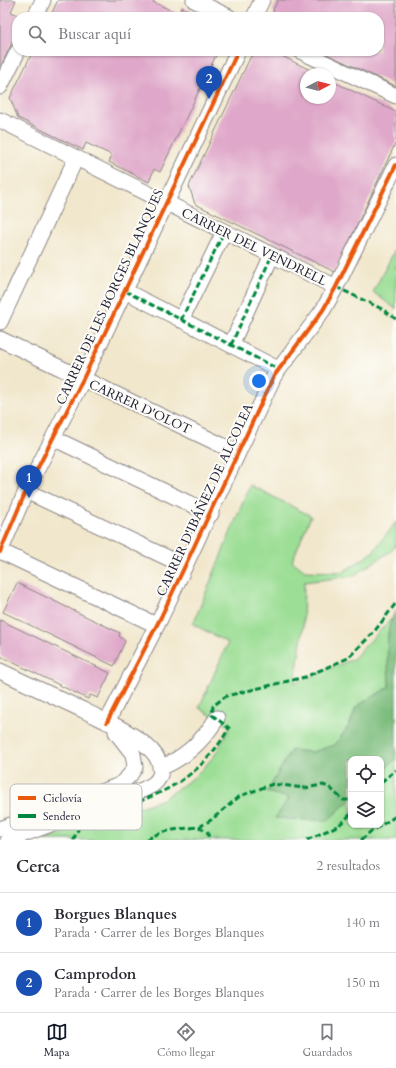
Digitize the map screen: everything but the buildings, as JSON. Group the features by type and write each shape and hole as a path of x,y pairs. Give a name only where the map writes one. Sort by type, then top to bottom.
{"street":[{"path":"37,12 43,0"},
{"path":"194,0 219,12"},
{"path":"256,12 262,0"},
{"path":"0,87 16,56"},
{"name":"CARRER DE LES BORGES BLANQUES","path":"0,551 26,491 83,379 236,56"},
{"path":"311,56 396,96"},
{"name":"CARRER DEL VENDRELL","path":"0,120 336,287"},
{"path":"0,322 76,158"},
{"name":"CARRER D'IBÁÑEZ DE ALCOLEA","path":"107,722 211,514 278,369 316,320 336,287 396,164"},
{"path":"181,320 224,232"},
{"path":"231,345 272,255"},
{"path":"124,291 278,369"},
{"name":"CARRER D'OLOT","path":"0,339 238,453"},
{"path":"53,438 211,514"},
{"path":"26,491 185,566"},
{"path":"0,551 156,625"},
{"path":"0,671 107,722 151,751 159,761 160,775 155,783 142,790"},
{"path":"160,768 189,751 209,732 218,718"},
{"path":"107,722 126,743 133,754 136,767 121,784"},
{"path":"0,828 10,824"},
{"path":"8,840 35,830"}],"green space":[{"path":"396,248 396,309 373,292"},
{"path":"250,485 311,516 292,561 305,571 343,572 372,553 396,522 396,545 391,551 353,576 304,582 303,627 295,683 353,659 392,618 388,633 389,687 356,707 350,724 335,745 312,752 291,751 267,792 290,798 275,818 326,821 348,802 348,828 384,828 384,769 396,759 396,840 44,840 73,830 142,830 142,806 163,799 193,778 205,766 215,755 230,727 199,708 228,643 193,624"},
{"path":"396,611 396,759 384,769 384,756 348,756 348,802 327,821 275,818 289,798 267,792 291,750 312,752 335,745 350,724 356,707 389,687 387,648 389,628"}],"marked path":[{"path":"181,320 224,232"},
{"path":"231,345 272,255"},
{"path":"336,287 382,309 396,319"},
{"path":"125,291 278,369"},
{"path":"142,800 166,790 184,779 200,766 215,749 229,728 212,715 213,706 226,696 305,677 348,658 374,632 396,603"},
{"path":"384,780 396,770"},
{"path":"199,827 211,820 240,796 273,784 305,788 323,785 329,787 343,800 348,800"},
{"path":"361,840 370,832 396,816"},
{"path":"307,840 339,825 348,817"},
{"path":"147,840 153,836 165,832 199,827 208,833 209,840"},
{"path":"73,840 78,830"}],"cycle path":[{"path":"0,552 26,491 83,379 236,56"},
{"path":"107,722 161,617 274,376 323,310 336,287 396,165"}],"place":[{"name":"Camprodon","path":"209,99"},
{"name":"Borgues Blanques","path":"29,498"}]}
